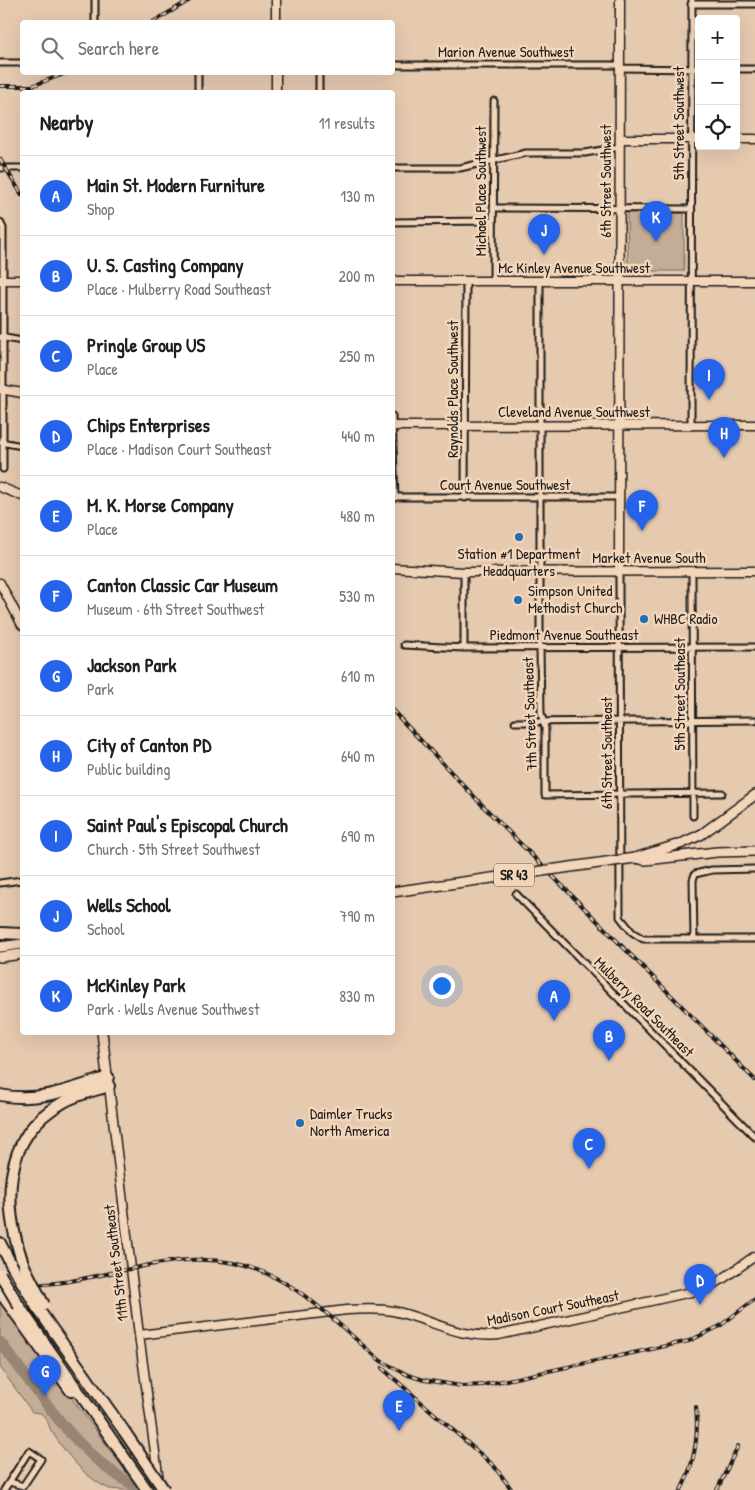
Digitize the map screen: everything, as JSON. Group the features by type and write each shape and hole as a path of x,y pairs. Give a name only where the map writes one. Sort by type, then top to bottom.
{"highway":[{"path":"0,933 20,934"},
{"path":"0,1095 27,1098 45,1097 108,1082"},
{"path":"40,1305 24,1266 12,1227 9,1204 11,1176 20,1150 33,1128 56,1107 108,1082"},
{"path":"0,1244 11,1264 162,1490"},
{"path":"0,1274 14,1307"},
{"path":"0,1292 14,1307 95,1414 146,1490"}],"main road":[{"name":"SR 43","path":"395,892 635,858 677,845 702,834 755,795"},
{"name":"SR 43","path":"635,858 646,860 717,852 755,851"},
{"path":"0,947 20,944"},
{"path":"0,957 20,954"},
{"name":"11th Street Southeast","path":"102,1035 108,1082"}],"street":[{"path":"95,0 95,20"},
{"path":"276,0 276,20"},
{"name":"6th Street Southwest","path":"619,572 620,0"},
{"path":"692,2 755,4"},
{"name":"5th Street Southwest","path":"691,426 691,209 695,139 691,69 692,2"},
{"path":"0,63 20,63"},
{"name":"Marion Avenue Southwest","path":"395,65 695,69"},
{"path":"740,69 755,69"},
{"path":"198,75 198,90"},
{"path":"276,75 276,90"},
{"path":"318,75 319,90"},
{"name":"Michael Place Southwest","path":"493,281 494,101"},
{"path":"395,168 456,168 526,153 585,153 620,143 695,139"},
{"path":"740,139 755,139"},
{"path":"0,168 20,168"},
{"path":"493,208 691,209"},
{"path":"395,222 493,221"},
{"path":"1,223 4,228 1,442 3,469"},
{"path":"2,280 20,280"},
{"name":"Mc Kinley Avenue Southwest","path":"395,281 755,281"},
{"name":"Raynolds Place Southwest","path":"465,498 466,281"},
{"name":"7th Street Southeast","path":"540,281 539,572 541,713 543,722 545,794 619,795"},
{"path":"2,337 20,341"},
{"path":"2,389 20,393"},
{"name":"Cleveland Avenue Southwest","path":"395,426 755,425"},
{"path":"1,442 20,446"},
{"path":"0,487 19,494"},
{"path":"0,492 19,494"},
{"name":"Court Avenue Southwest","path":"395,498 618,498"},
{"name":"Market Avenue South","path":"395,568 464,572 755,571"},
{"path":"464,572 464,648"},
{"name":"6th Street Southeast","path":"619,572 620,914 629,930 643,939 694,939"},
{"name":"5th Street Southeast","path":"692,572 693,816"},
{"path":"0,583 20,622"},
{"name":"Piedmont Avenue Southeast","path":"404,645 464,648 755,648"},
{"path":"515,722 755,720"},
{"path":"619,795 722,793"},
{"path":"755,869 712,870 696,873 694,880 694,939 755,939"},
{"path":"0,883 20,880"},
{"name":"Mulberry Road Southeast","path":"516,894 755,1137"},
{"name":"11th Street Southeast","path":"108,1082 139,1335 162,1490"},
{"name":"Madison Court Southeast","path":"139,1335 368,1309 401,1313 458,1333 477,1336 499,1335 700,1290 721,1280 755,1256"},
{"path":"4,1490 29,1451 41,1458 24,1486 10,1482"}],"shaded area":[{"path":"627,213 684,213 684,271 628,271"},
{"path":"0,1301 130,1477 137,1490 110,1489 101,1485 85,1473 65,1451 44,1416 41,1413 32,1412 0,1367"}],"waterway":[{"path":"0,1342 47,1405 81,1445 121,1478 144,1490"}],"railway":[{"path":"156,20 190,0"},
{"path":"0,86 32,86 61,75"},
{"path":"0,159 20,192"},
{"path":"395,713 486,809 755,1080"},
{"path":"0,1284 36,1285 71,1281 173,1261 206,1260 240,1264 289,1285 330,1316 381,1361 408,1375 424,1380 462,1386 483,1385 689,1341 720,1326 755,1299"},
{"path":"382,1368 494,1466 512,1490"},
{"path":"681,1490 690,1470 695,1450 697,1429 696,1407"},
{"path":"717,1490 738,1446"}],"place":[{"name":"McKinley Park","path":"656,242"},
{"name":"Wells School","path":"544,255"},
{"name":"Saint Paul's Episcopal Church","path":"709,400"},
{"name":"City of Canton PD","path":"724,458"},
{"name":"Canton Classic Car Museum","path":"642,531"},
{"name":"Station #1 Department Headquarters","path":"519,537"},
{"name":"Simpson United Methodist Church","path":"518,600"},
{"name":"WHBC Radio","path":"644,619"},
{"name":"Main St. Modern Furniture","path":"554,1021"},
{"name":"U. S. Casting Company","path":"609,1061"},
{"name":"Daimler Trucks North America","path":"300,1123"},
{"name":"Pringle Group US","path":"589,1169"},
{"name":"Chips Enterprises","path":"700,1305"},
{"name":"Jackson Park","path":"45,1396"},
{"name":"M. K. Morse Company","path":"399,1431"}]}
